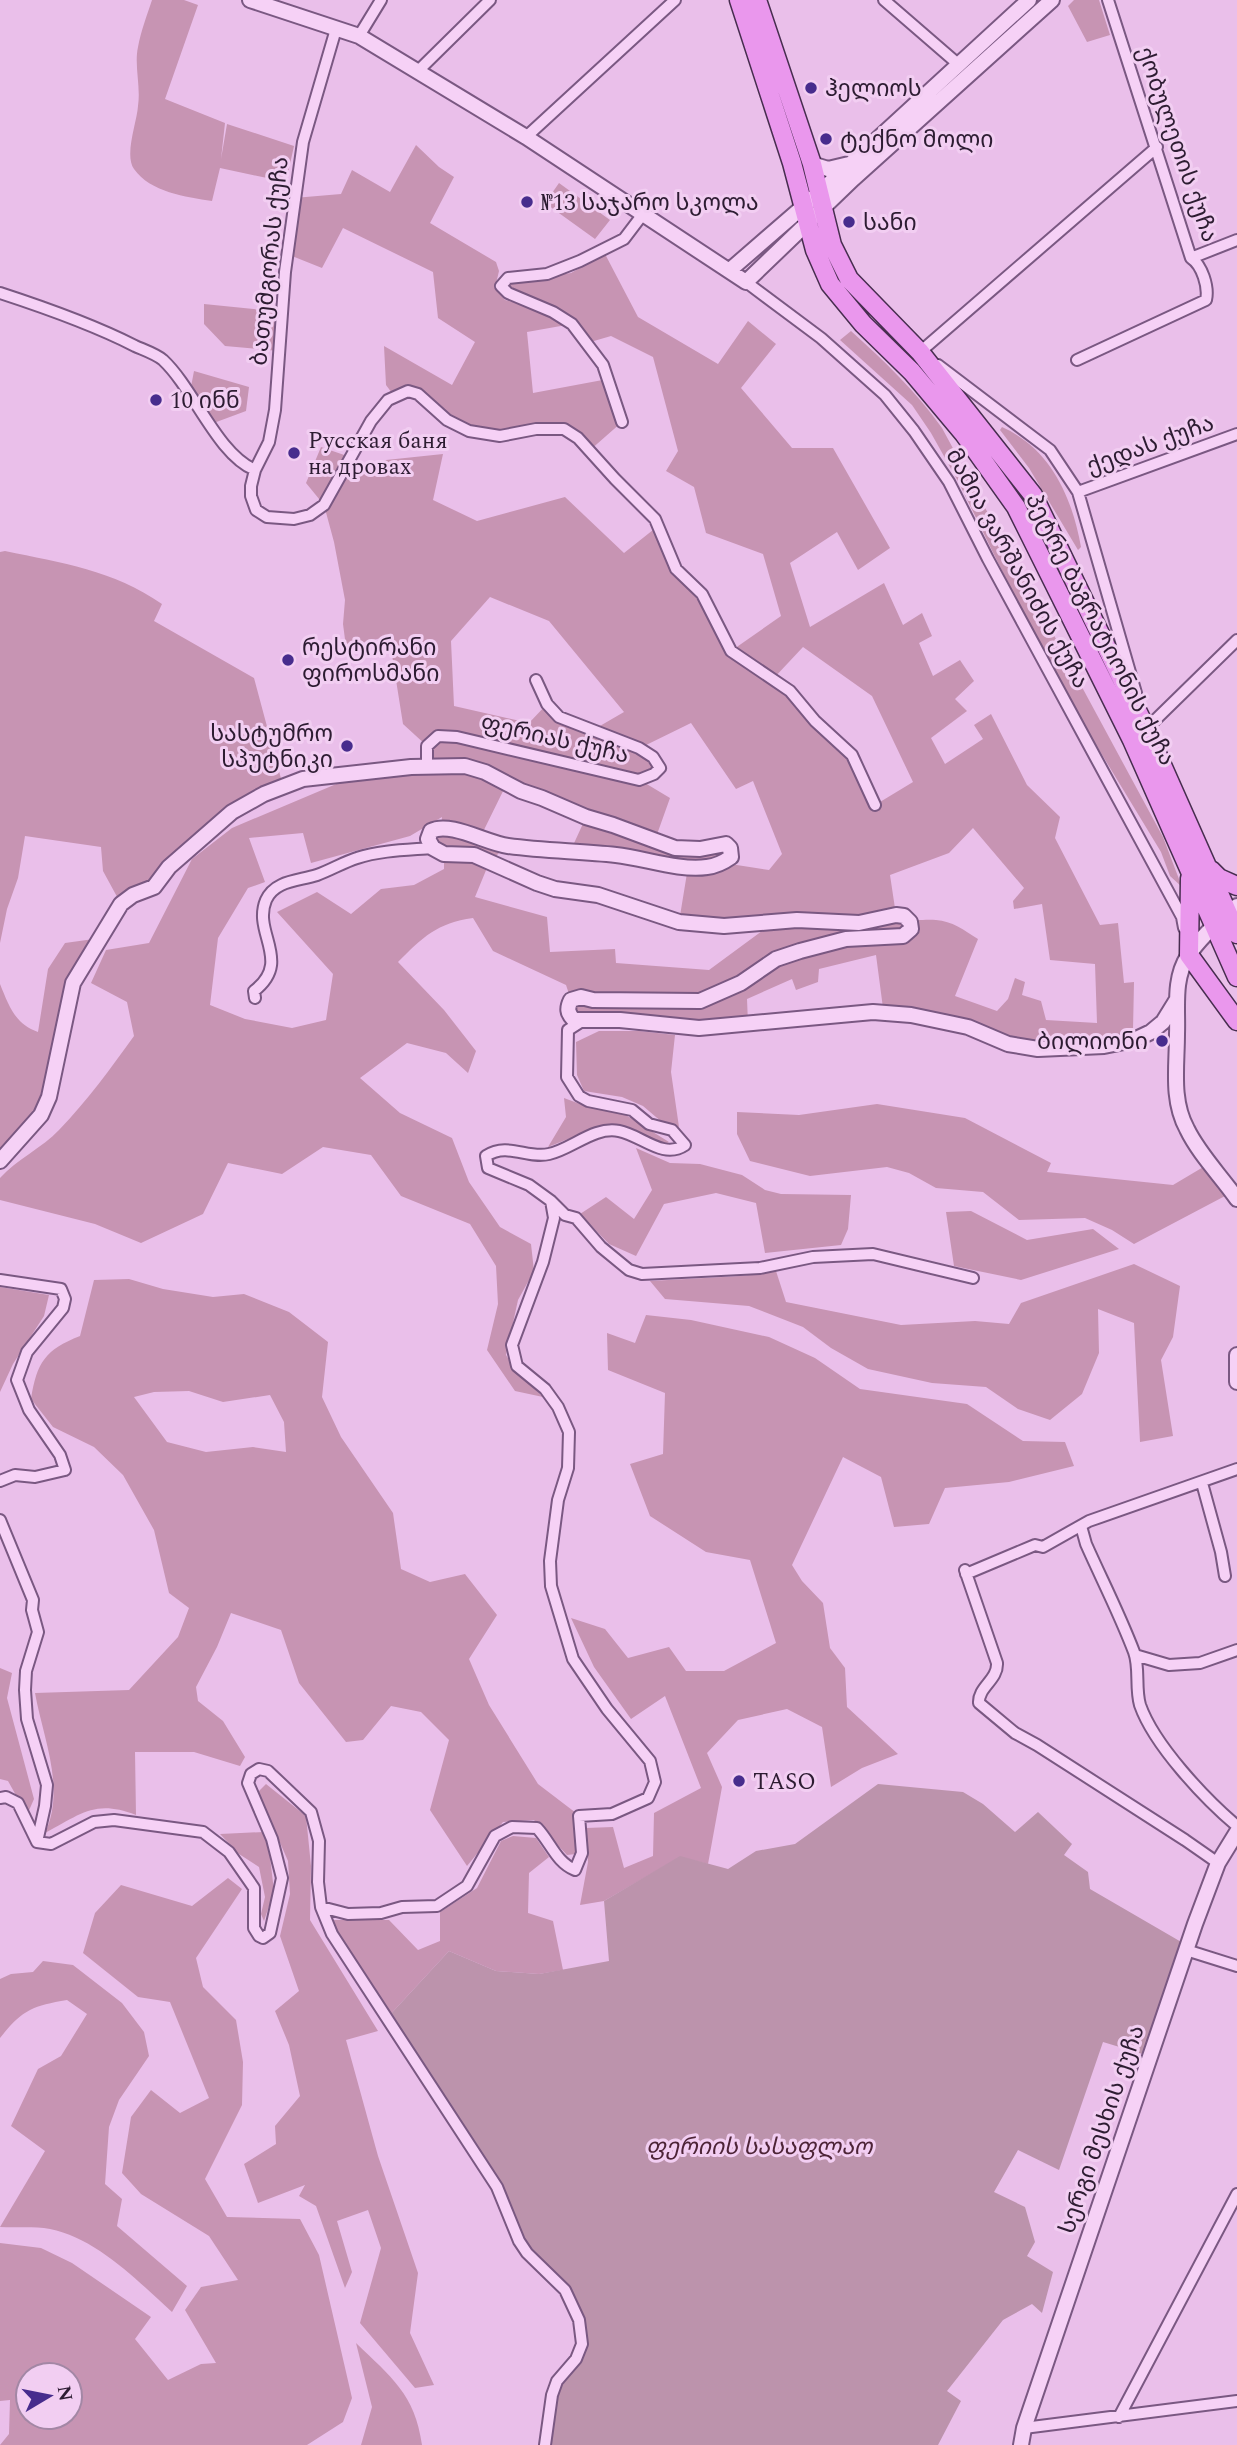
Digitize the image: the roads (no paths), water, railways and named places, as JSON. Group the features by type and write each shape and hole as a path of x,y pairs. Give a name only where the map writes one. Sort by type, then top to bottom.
{"main road":[{"name":"პეტრე ბაგრატიონის ქუჩა","path":"739,0 792,163 815,250 830,284 863,324 912,372 964,434 1016,507 1198,868 1233,910 1237,934"},
{"name":"პეტრე ბაგრატიონის ქუჩა","path":"757,0 812,164 832,245 849,279 920,352 1033,495 1146,729 1198,868 1214,927 1237,977"},
{"path":"1237,886 1198,868 1189,955 1237,1021"}],"street":[{"name":"მამია ვარშანიძის ქუჩა","path":"250,0 359,36 419,70 730,270 821,338 885,395 949,482 1182,917 1189,955"},
{"path":"359,36 381,0"},
{"path":"419,70 490,0"},
{"path":"526,137 675,0"},
{"path":"884,0 958,64"},
{"path":"746,282 850,164 1029,0"},
{"path":"821,200 853,178 1052,0"},
{"name":"ქობულეთის ქუჩა","path":"1108,0 1191,258 1237,240"},
{"name":"ბათუმგორას ქუჩა","path":"255,470 269,442 275,410 285,271 303,142 336,29"},
{"path":"920,352 1157,147"},
{"path":"812,164 828,169 850,164"},
{"path":"622,422 603,365 572,324 554,312 508,293 501,286 508,278 547,274 603,250 624,239 643,214"},
{"path":"730,270 806,215"},
{"path":"1077,359 1206,300 1208,292 1197,262 1191,258"},
{"path":"0,293 113,335 162,358 184,383 206,421 244,466 255,470 251,496 256,510 267,517 301,518 324,505 371,421 388,400 408,391 418,394 447,421 469,430 500,436 536,429 564,429 578,439 655,519 676,569 702,594 731,651 790,691 815,721 852,755 875,805"},
{"name":"პეტრე ბაგრატიონის ქუჩა","path":"920,352 1050,450 1078,492 1146,729"},
{"name":"ქედას ქუჩა","path":"1078,492 1237,434"},
{"path":"1146,729 1237,640"},
{"name":"ფერიას ქუჩა","path":"427,766 427,746 438,736 457,737 639,780 654,774 660,768 653,757 639,748 559,717 547,704 536,680"},
{"path":"0,1161 41,1115 49,1097 73,983 121,904 154,887 169,867 232,812 264,794 303,779 427,766 465,766 485,772 521,791 542,797 586,817 675,848 700,849 726,845 730,848 731,856 723,863 707,867 688,867 616,855 506,846 438,827 431,831 428,839 433,848 444,854 474,855 546,886 598,895 679,922 724,926 797,920 859,923 896,915 904,916 910,922 911,929 903,936 846,939 824,943 776,959 741,983 700,1001 593,1000 581,997 571,1000 568,1007 569,1015 574,1020 620,1020 699,1028 873,1012 911,1015 968,1027 1008,1044 1038,1049 1104,1046 1134,1040 1151,1032 1163,1021 1176,1001"},
{"path":"256,998 254,991 268,974 272,961 263,910 274,889 358,858 433,848"},
{"path":"1233,910 1189,955 1182,970 1176,1001 1175,1080 1178,1104 1186,1129 1237,1199"},
{"path":"582,1021 568,1030 567,1077 579,1096 588,1101 632,1110 649,1124 673,1130 685,1144 680,1148 661,1149 619,1131 597,1133 547,1155 497,1149 486,1156 488,1168 529,1185 565,1215 576,1218 601,1247 629,1270 642,1274 760,1268 813,1257 873,1254 973,1278"},
{"path":"321,1907 348,1914 381,1913 402,1907 437,1906 467,1886 495,1836 512,1827 537,1828 548,1840 562,1865 575,1870 582,1853 579,1816 612,1814 648,1798 655,1782 650,1761 607,1709 573,1658 551,1586 550,1561 558,1500 568,1468 569,1432 558,1407 545,1389 517,1366 512,1345 543,1262 554,1218 551,1201"},
{"path":"0,1280 61,1289 65,1299 63,1307 27,1352 17,1380 29,1410 60,1455 65,1470 35,1477 15,1475 0,1481"},
{"path":"1237,1355 1237,1382"},
{"path":"1218,1863 1015,1733 979,1703 980,1694 995,1676 997,1663 966,1572 1035,1545 1043,1547 1081,1526 1237,1469"},
{"path":"1202,1483 1225,1576"},
{"path":"0,1520 33,1600 32,1610 38,1632 26,1671 25,1690 27,1719 47,1785 46,1806 37,1842"},
{"path":"1081,1526 1086,1544 1135,1655 1140,1705 1159,1740 1213,1804 1237,1826"},
{"path":"1135,1655 1169,1665 1200,1663 1237,1650"},
{"path":"37,1842 51,1844 94,1822 114,1820 203,1832 229,1853 254,1888 254,1928 258,1937 263,1938 270,1933 282,1878 272,1839 248,1783 251,1774 259,1769 268,1771 311,1812 319,1842 318,1882 321,1907 332,1934 497,2187 519,2241 527,2253 565,2290 579,2319 582,2344 576,2359 554,2388 545,2445"},
{"path":"0,1798 6,1797 18,1803 37,1842"},
{"name":"სერგი მესხის ქუჩა","path":"1021,2445 1024,2428 1186,1950 1218,1863 1237,1832"},
{"path":"1186,1950 1237,1966"},
{"path":"1119,2417 1237,2194"},
{"path":"1024,2428 1237,2401"}],"place":[{"name":"ჰელიოს","path":"811,88"},
{"name":"ტექნო მოლი","path":"826,139"},
{"name":"№13 საჯარო სკოლა","path":"527,202"},
{"name":"სანი","path":"849,222"},
{"name":"10 ინნ","path":"156,400"},
{"name":"Русская баня на дровах","path":"294,453"},
{"name":"რესტირანი ფიროსმანი","path":"288,660"},
{"name":"სასტუმრო სპუტნიკი","path":"347,746"},
{"name":"ბილიონი","path":"1162,1041"},
{"name":"TASO","path":"739,1781"}],"park label":[{"name":"ფერიის სასაფლაო","path":"759,2146"}]}
